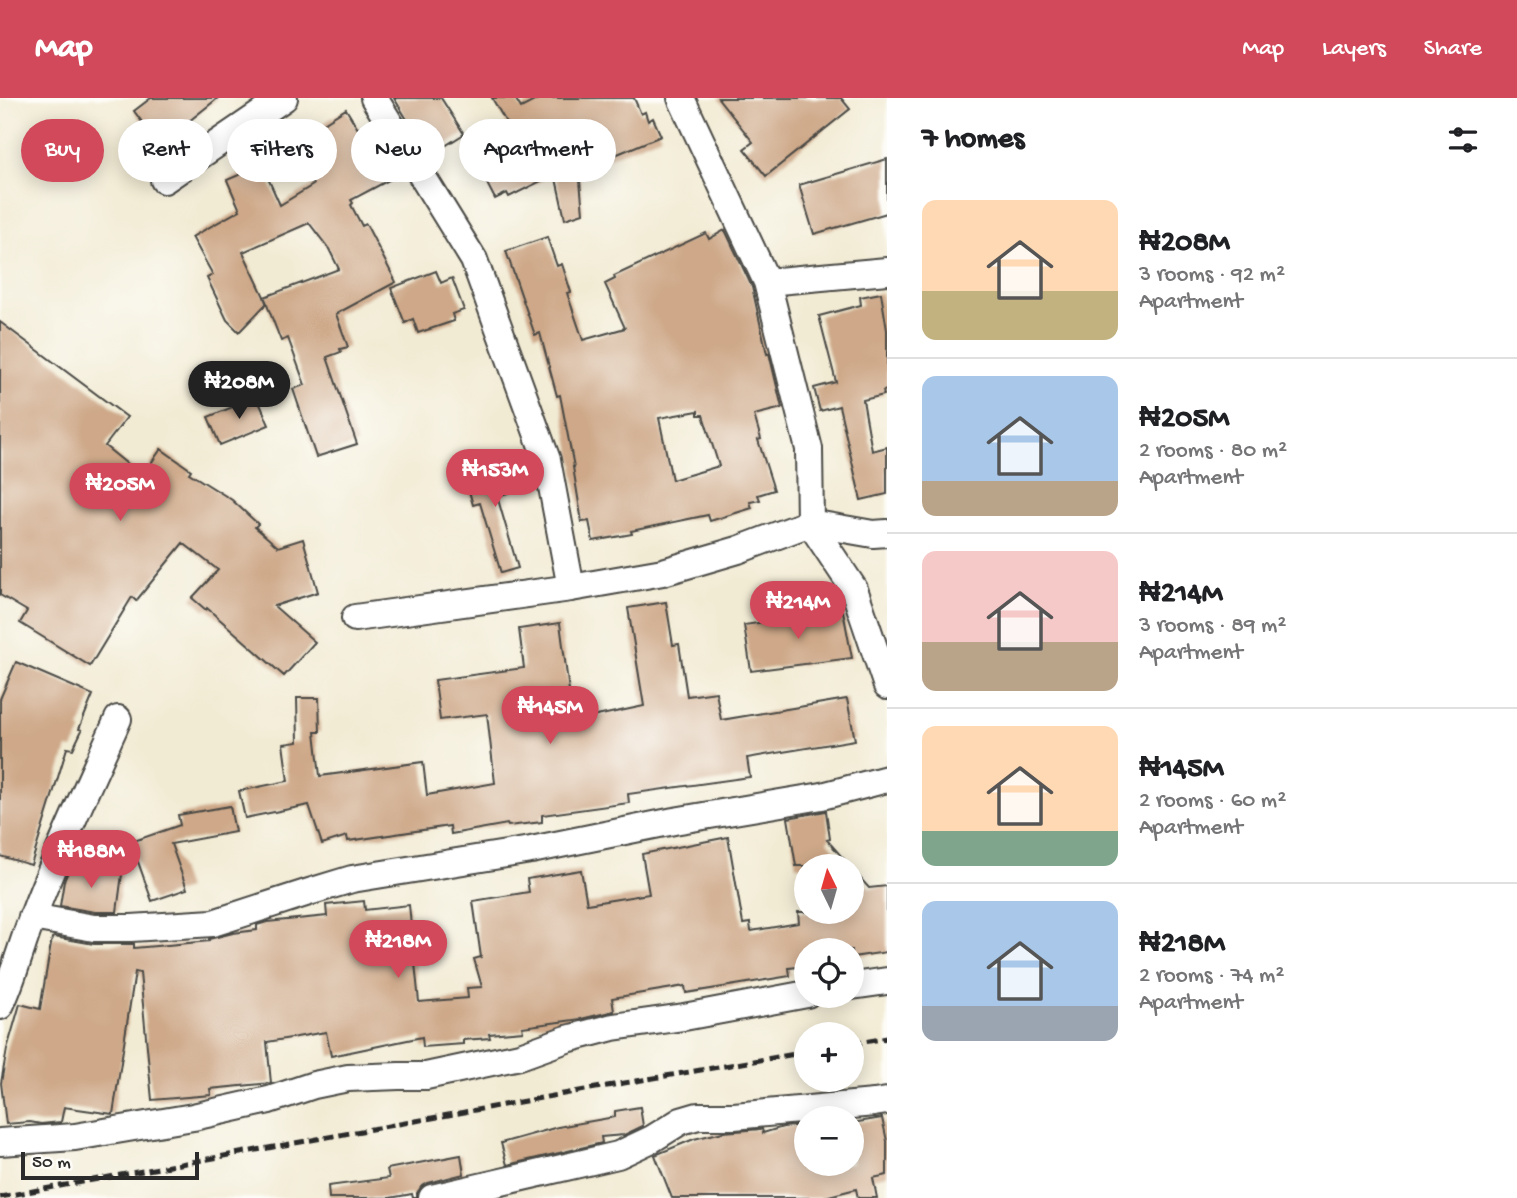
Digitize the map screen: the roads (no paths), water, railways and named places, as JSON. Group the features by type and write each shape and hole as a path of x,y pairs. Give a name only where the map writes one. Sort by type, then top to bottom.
{"street":[{"path":"213,147 284,98"},
{"path":"374,98 474,260 547,460 571,588"},
{"path":"681,98 767,282 808,449 810,523 854,589 887,686"},
{"path":"767,282 887,271"},
{"path":"355,618 571,588 663,572 738,550 810,523 873,534 887,533"},
{"path":"0,1006 9,988 32,917 118,719"},
{"path":"32,917 94,928 131,929 213,923 352,879 531,850 674,821 821,796 887,779"},
{"path":"864,984 887,981"},
{"path":"0,1142 75,1137 193,1117 348,1078 426,1076 520,1056 612,1027 794,996"},
{"path":"432,1198 618,1155 681,1121 698,1116 734,1116 887,1101"}],"railway":[{"path":"864,1042 887,1038"},
{"path":"0,1197 794,1054"}]}
